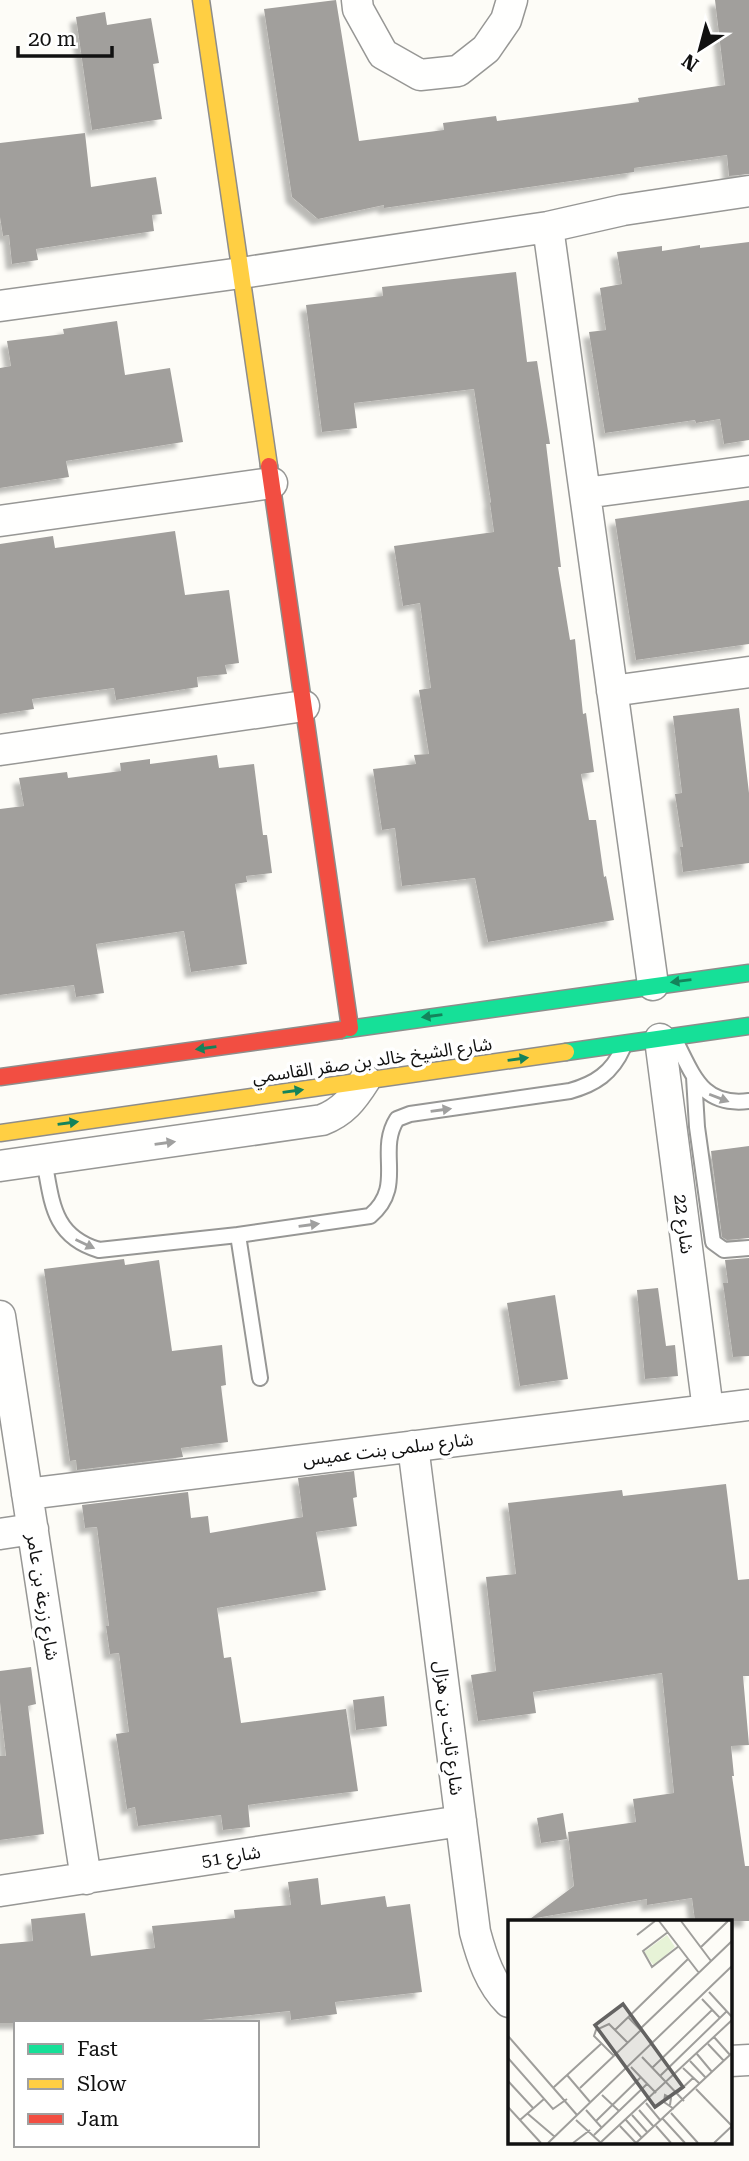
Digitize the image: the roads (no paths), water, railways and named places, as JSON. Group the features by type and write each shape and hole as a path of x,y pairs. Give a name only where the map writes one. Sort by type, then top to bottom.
{"main road":[{"path":"201,0 350,1028"},
{"name":"شارع الشيخ خالد بن صقر القاسمي","path":"0,1077 749,973"},
{"name":"شارع الشيخ خالد بن صقر القاسمي","path":"0,1133 749,1026"}],"street":[{"path":"357,0 358,9 383,54 420,75 458,71 486,49 506,20 512,0"},
{"path":"0,306 548,227 622,210 749,191"},
{"path":"548,227 653,985"},
{"path":"585,493 749,471"},
{"path":"0,521 272,483"},
{"path":"611,691 749,672"},
{"path":"0,750 304,706"},
{"name":"شارع 22","path":"667,1038 708,1410"},
{"path":"0,1166 322,1120 346,1107 365,1080"},
{"name":"شارع زرعة بن عامر","path":"0,1316 86,1878"},
{"name":"شارع سلمى بنت عميس","path":"27,1494 749,1405"},
{"name":"شارع ثابت بن هزال","path":"413,1446 475,1932 484,1965 508,2001"},
{"path":"0,1534 33,1529"},
{"name":"شارع 51","path":"0,1891 461,1821"}],"lane":[{"path":"667,1038 709,1095 730,1102 749,1101"},
{"path":"44,1160 54,1210 60,1225 70,1237 84,1246 99,1250 238,1235 370,1216 381,1207 388,1195 390,1140 397,1119 410,1114 589,1086 605,1076 617,1061 625,1044"},
{"path":"694,1077 697,1127 713,1242 724,1250 749,1248"},
{"path":"238,1235 260,1378"}]}
